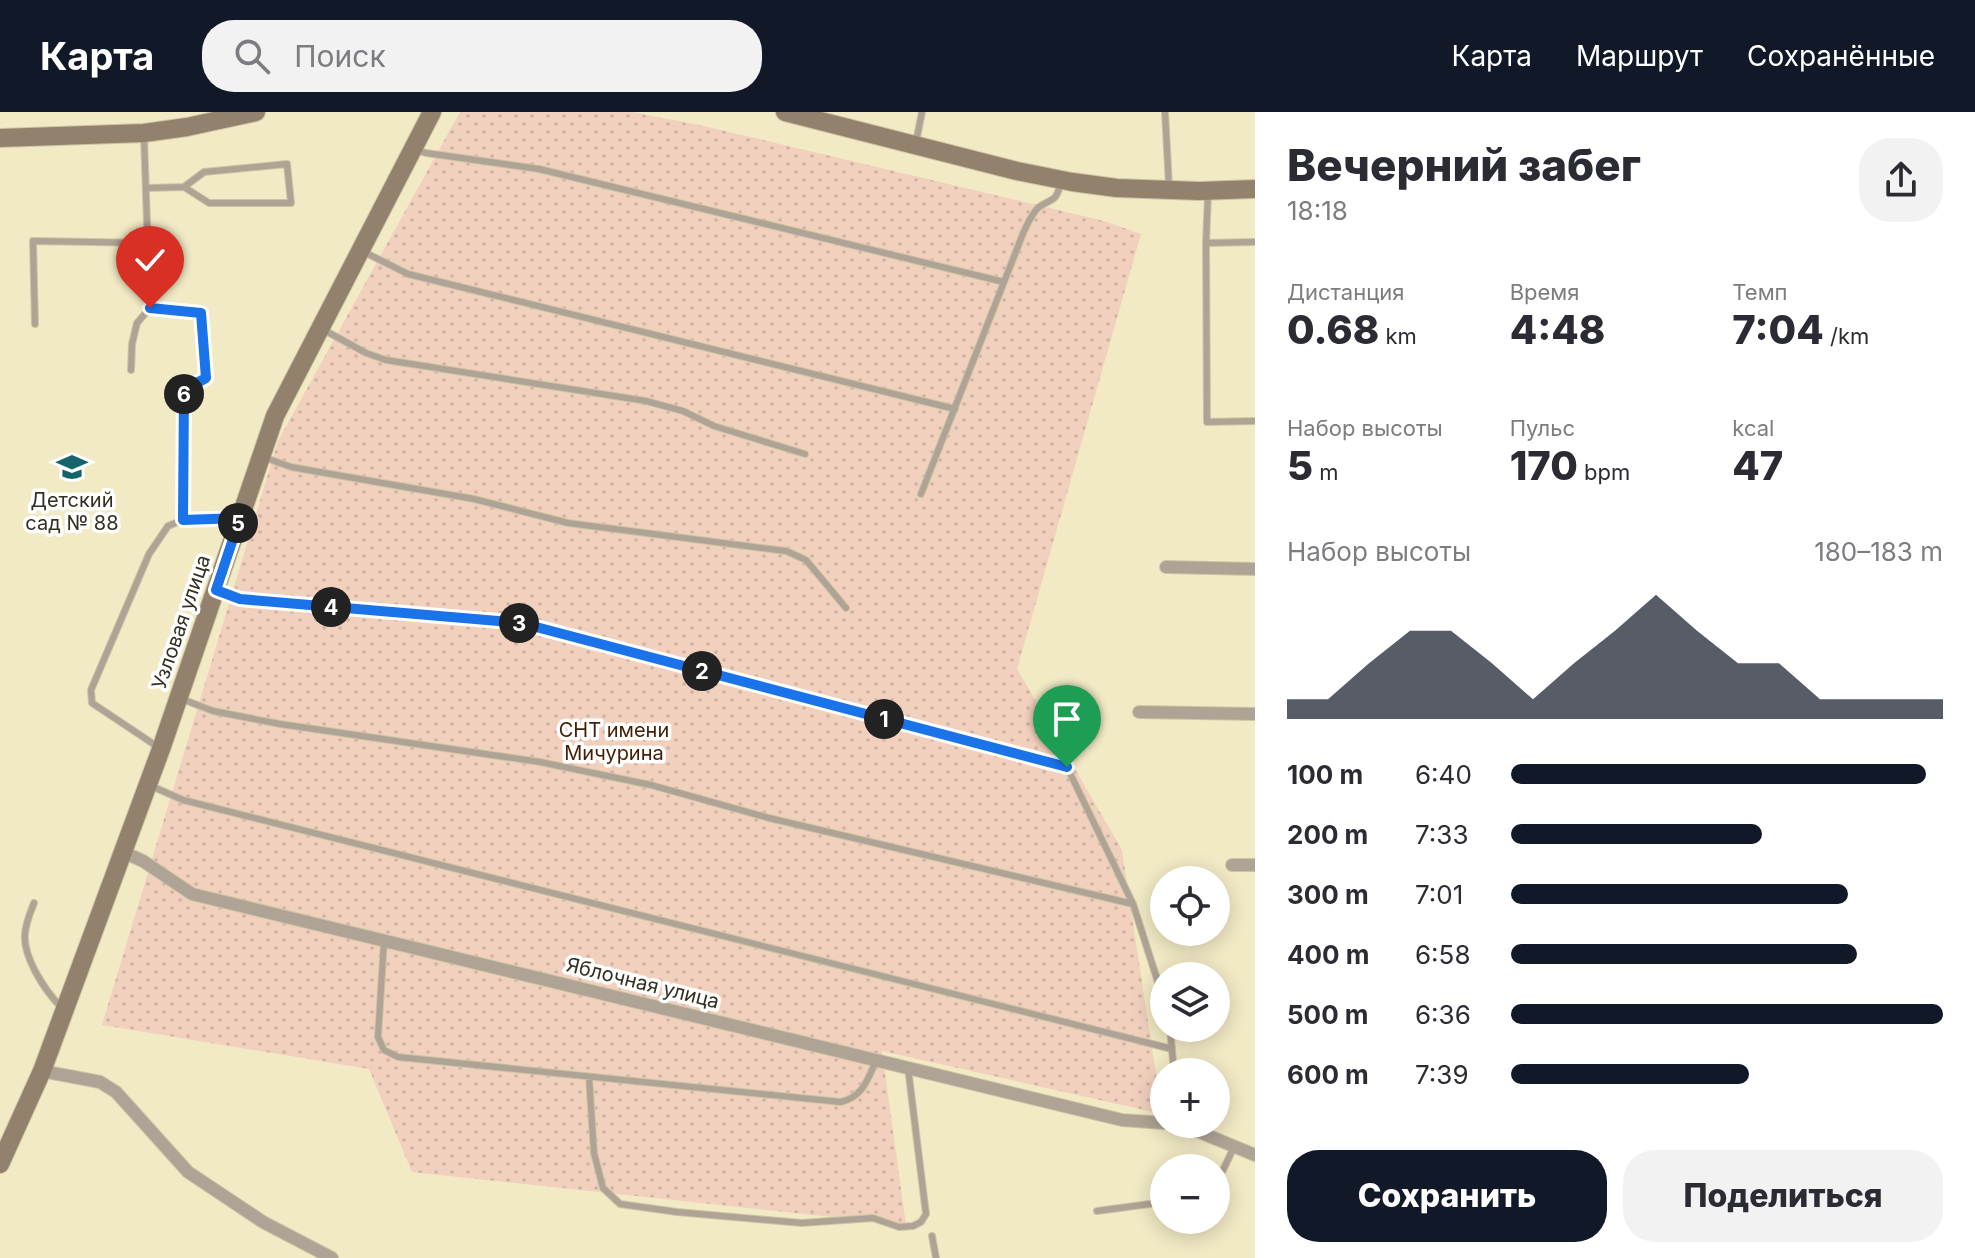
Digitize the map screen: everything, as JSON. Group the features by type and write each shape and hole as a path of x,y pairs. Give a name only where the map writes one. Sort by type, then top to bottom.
{"street":[{"path":"0,138 144,133 256,112"},
{"name":"Узловая улица","path":"0,1164 42,1071 161,749 275,416 432,112"},
{"path":"785,112 1062,180 1117,188 1255,189"},
{"path":"1166,567 1255,569"},
{"path":"1139,712 1255,714"},
{"name":"Яблочная улица","path":"123,852 143,861 192,894 1122,1120 1150,1122"},
{"path":"1232,865 1255,865"},
{"path":"42,1071 100,1082 116,1092 188,1172 263,1222 332,1258"},
{"path":"1213,1138 1255,1155"}],"lane":[{"path":"915,145 922,112"},
{"path":"1165,112 1169,190"},
{"path":"131,370 137,323 150,308 144,133"},
{"path":"413,149 539,169 1004,282"},
{"path":"147,188 184,187 209,203 291,203 287,164 204,172 184,187"},
{"path":"921,494 1032,216 1038,208 1057,197 1062,180"},
{"path":"1208,190 1207,422 1255,421"},
{"path":"35,324 33,241 149,243"},
{"path":"1206,243 1255,242"},
{"path":"361,250 408,274 955,409"},
{"path":"150,308 201,313 206,378 184,390 183,520"},
{"path":"320,329 386,360 646,401 805,454"},
{"path":"262,456 291,467 474,499 568,523 786,551 806,560 846,608"},
{"path":"161,749 92,703 91,690 149,554 168,526 183,520 240,518"},
{"path":"216,590 240,599 521,623 1067,767 1133,904 1152,962"},
{"path":"179,698 213,711 280,724 540,762 651,785 769,818 1133,904"},
{"path":"148,784 183,800 1172,1049"},
{"path":"34,903 25,933 25,952 46,992 64,1010"},
{"path":"384,941 378,1037 384,1050 398,1057 841,1102 853,1099 866,1085 876,1060"},
{"path":"1171,1042 1173,1058"},
{"path":"589,1077 594,1153 603,1188 620,1204 802,1223 873,1218 899,1227 913,1226 921,1222 926,1214 908,1068"},
{"path":"1230,1155 1234,1147"},
{"path":"1097,1211 1150,1204"},
{"path":"932,1236 936,1258"}],"green space":[{"name":"СНТ имени Мичурина","path":"460,112 632,112 704,126 1104,221 1141,234 1017,669 1122,850 1154,1058 1150,1058 1150,1111 882,1051 906,1225 412,1172 369,1069 102,1025 278,441"}],"place":[{"name":"Детский сад № 88","path":"72,467"}],"route":[{"path":"150,308 201,313 206,378 184,390 183,520 240,518 216,590 240,599 521,623 1067,767"}]}
